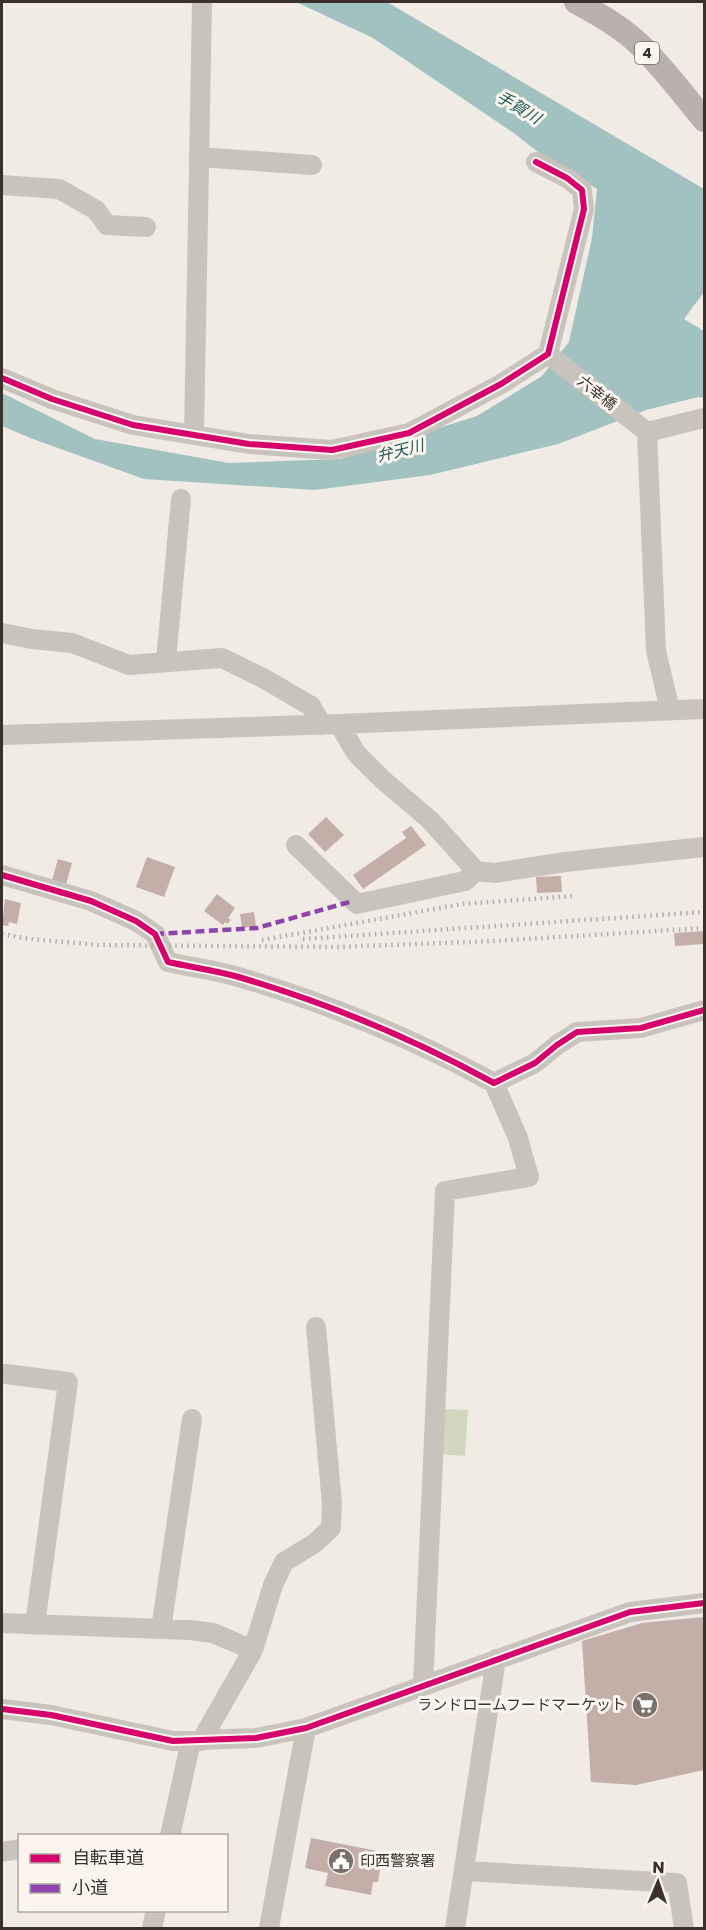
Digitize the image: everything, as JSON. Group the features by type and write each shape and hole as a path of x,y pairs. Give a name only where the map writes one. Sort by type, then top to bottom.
{"main road":[{"name":"4","path":"576,2 597,13 636,41 705,120"}],"street":[{"path":"194,435 202,2"},
{"path":"199,157 312,165"},
{"path":"2,378 52,399 134,425 249,444 332,450 409,433 501,384 548,354 584,209 582,190 567,178 536,162"},
{"path":"2,185 59,189 96,210 107,225 146,227"},
{"name":"六幸橋","path":"548,354 647,432"},
{"path":"670,710 656,651 647,432 705,418"},
{"path":"166,661 181,499"},
{"path":"2,633 72,643 129,665 222,658 263,678 311,706 331,724 383,780 430,820 476,871 495,873 565,862 705,847"},
{"path":"2,735 705,708"},
{"path":"296,845 357,904 465,881 476,871"},
{"path":"2,875 91,901 136,921 155,934 168,962 233,975 327,1006 437,1053 494,1083 518,1138 529,1177 445,1191 423,1686"},
{"path":"494,1083 535,1063 576,1032 640,1028 705,1010"},
{"path":"171,1834 196,1741 253,1650 273,1586 284,1562 315,1543 331,1528 332,1504 316,1328"},
{"path":"6,1374 68,1382 35,1625"},
{"path":"160,1629 192,1419"},
{"path":"2,1710 51,1715 173,1741 256,1738 306,1728 630,1612 705,1603"},
{"path":"2,1623 213,1633 253,1650"},
{"path":"455,1929 496,1659"},
{"path":"269,1929 306,1728"},
{"path":"2,1852 18,1850"},
{"path":"464,1871 677,1882 684,1929"},
{"path":"152,1929 156,1912"}],"green space":[{"path":"438,1409 468,1410 465,1456 437,1454"}],"water":[{"path":"296,2 387,2 704,189 704,292 684,319 704,331 704,398 698,397 646,410 558,444 430,475 315,490 144,479 2,426 2,393 95,439 229,463 340,459 477,416 542,376 569,342 592,238 597,189 547,159 515,134 373,38"}],"building":[{"path":"326,817 344,835 325,852 308,834"},
{"path":"411,826 426,845 363,889 353,875 406,838 402,832"},
{"path":"147,857 175,867 164,897 136,887"},
{"path":"58,859 72,863 65,888 51,884"},
{"path":"561,876 562,892 537,893 536,877"},
{"path":"217,894 235,908 227,924 225,922 223,925 204,911"},
{"path":"5,899 21,903 17,924 9,922 8,926 2,925"},
{"path":"254,912 256,926 242,928 240,914"},
{"path":"704,931 704,944 675,946 674,933"},
{"name":"ランドロームフードマーケット","path":"704,1617 704,1770 636,1785 591,1782 582,1641 642,1623"},
{"path":"311,1838 383,1852 378,1882 373,1882 371,1895 325,1886 328,1873 305,1868"}],"railway":[{"path":"262,940 462,904 574,896"},
{"path":"303,939 704,912"},
{"path":"2,934 30,939 100,945 338,947 494,941 704,928"}],"marked path":[{"path":"155,934 257,928 353,901"}],"cycle path":[{"path":"2,378 52,399 133,425 249,444 332,450 409,433 501,384 548,354 584,209 582,190 567,178 536,162"},
{"path":"2,875 91,901 136,921 155,934 168,962 235,976 335,1009 400,1036 494,1083 535,1063 577,1032 641,1028 704,1010"},
{"path":"2,1709 51,1715 173,1741 256,1738 306,1728 630,1612 704,1603"}],"place":[{"name":"ランドロームフードマーケット","path":"645,1705"},
{"name":"印西警察署","path":"341,1861"}],"water label":[{"name":"手賀川","path":"519,107"},
{"name":"弁天川","path":"400,450"}]}
